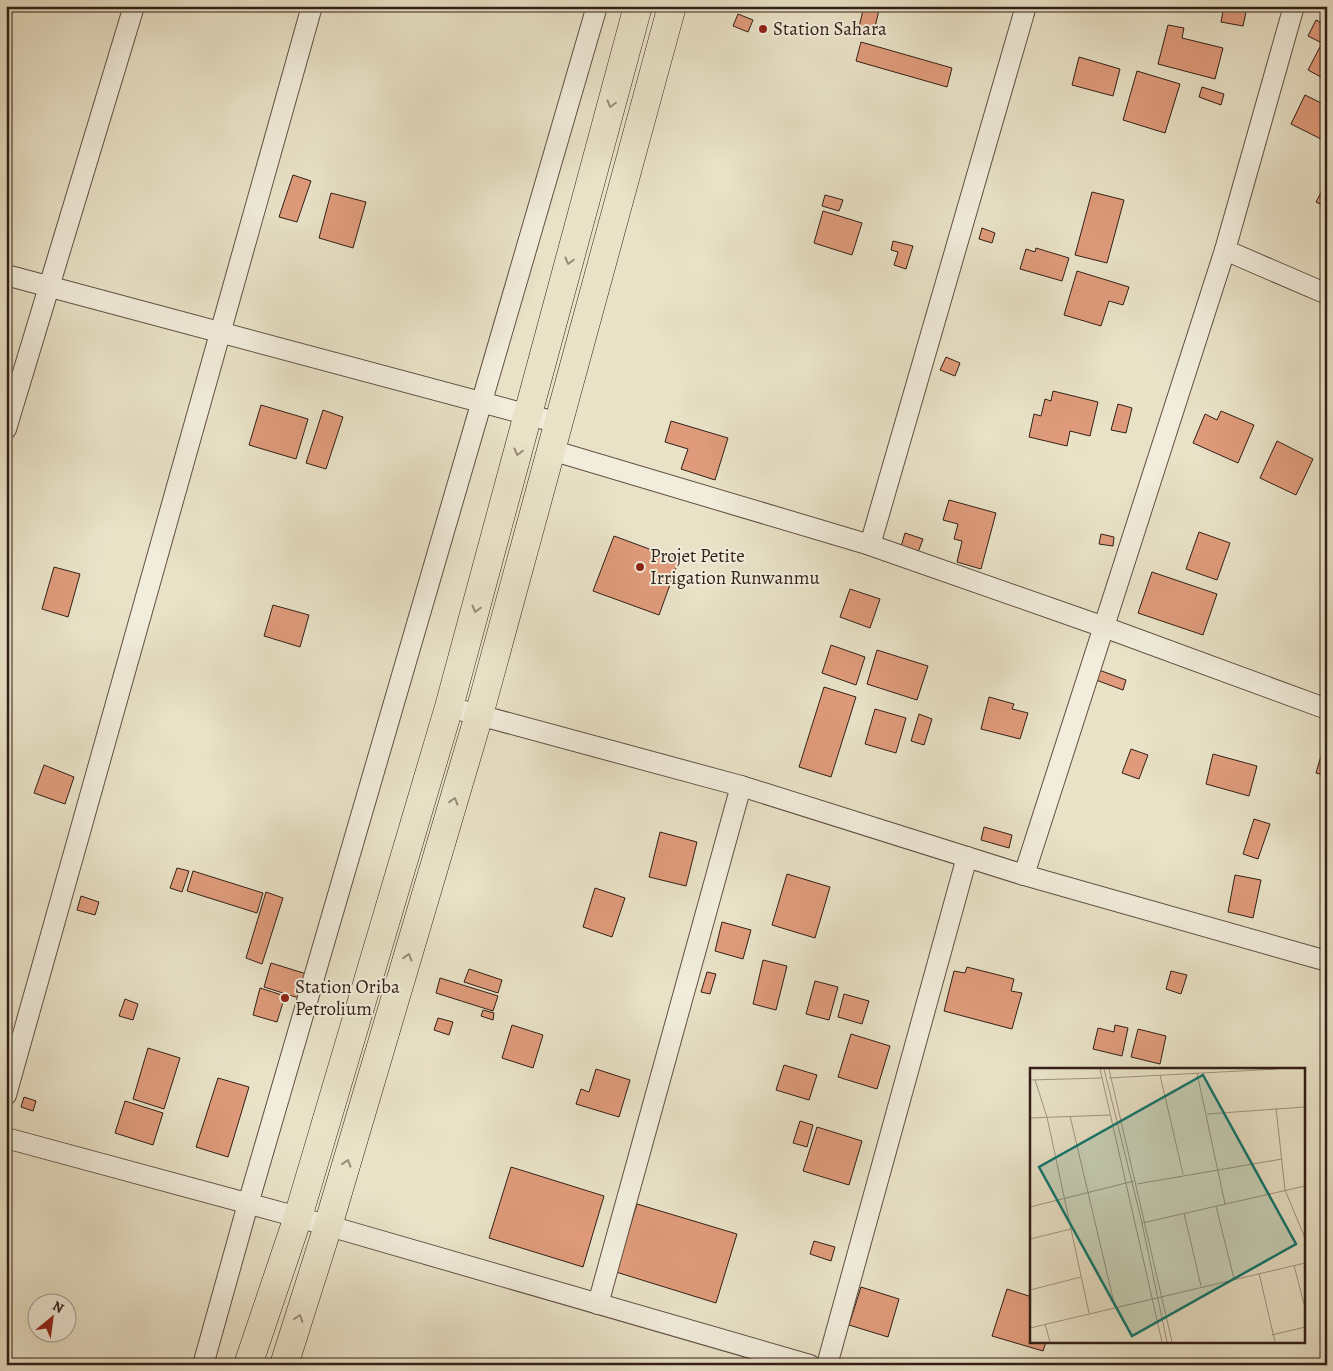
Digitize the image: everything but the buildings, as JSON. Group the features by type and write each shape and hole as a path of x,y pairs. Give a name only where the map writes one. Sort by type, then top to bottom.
{"main road":[{"path":"248,1365 298,1217 450,707 638,6"},
{"path":"284,1365 328,1226 480,715 672,6"},
{"path":"620,69 652,79"}],"street":[{"path":"6,429 134,6"},
{"path":"6,1095 312,6"},
{"path":"203,1365 248,1204 597,6"},
{"path":"870,545 1026,6"},
{"path":"1024,875 1225,250 1294,6"},
{"path":"1225,250 1327,294"},
{"path":"6,275 559,424"},
{"path":"551,450 870,545 1104,627 1327,709"},
{"path":"450,707 741,786 1024,875 1327,961"},
{"path":"598,1304 741,786"},
{"path":"827,1365 967,857"},
{"path":"6,1138 298,1217 810,1365"}],"place":[{"name":"Station Sahara","path":"763,29"},
{"name":"Projet Petite Irrigation Runwanmu","path":"640,567"},
{"name":"Station Oriba Petrolium","path":"285,998"}]}
